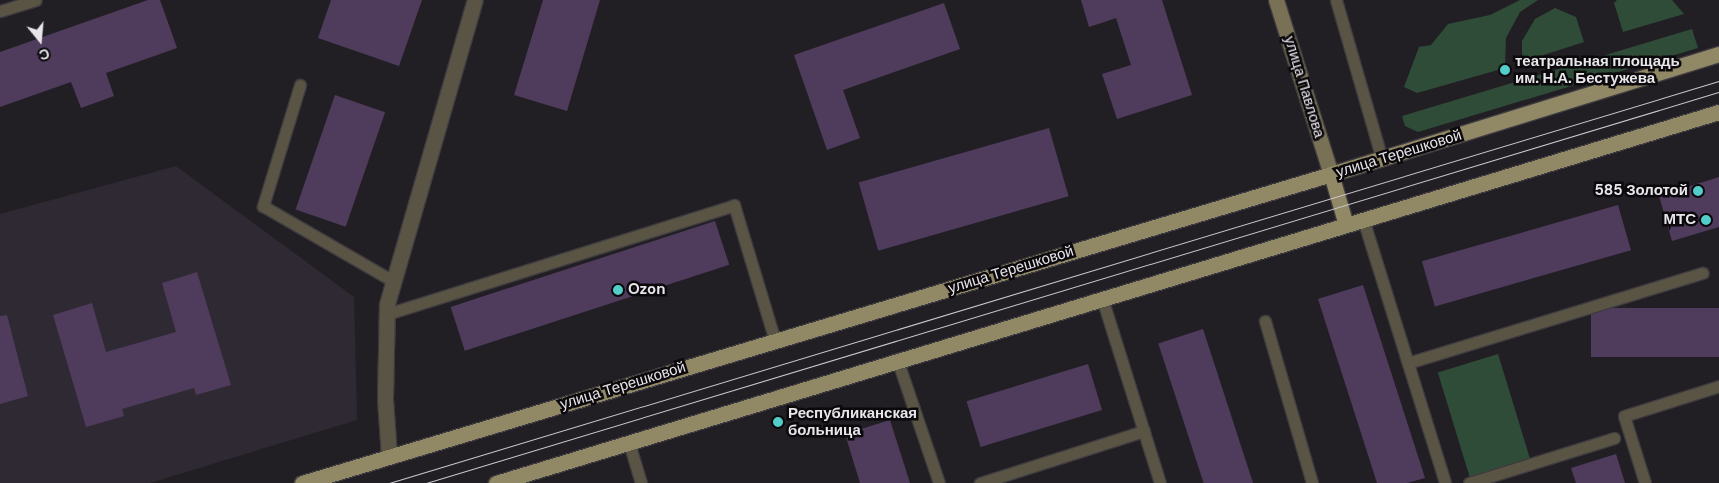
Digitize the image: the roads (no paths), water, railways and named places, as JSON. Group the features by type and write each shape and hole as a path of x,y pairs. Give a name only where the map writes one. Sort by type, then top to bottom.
{"main road":[{"name":"улица Терешковой","path":"302,483 1382,159 1719,54"},
{"path":"496,483 897,359 1719,112"},
{"path":"1331,174 1346,225"}],"street":[{"path":"389,456 385,399 387,314 393,281 475,0"},
{"name":"улица Павлова","path":"1276,0 1331,174"}],"lane":[{"path":"0,11 35,0"},
{"path":"1336,0 1382,159"},
{"path":"300,85 263,206 393,281"},
{"path":"387,314 734,205 775,341"},
{"path":"1363,220 1445,483"},
{"path":"1408,363 1703,273"},
{"path":"1102,298 1160,483"},
{"path":"1265,321 1312,483"},
{"path":"897,359 939,483"},
{"path":"1645,483 1624,416 1719,386"},
{"path":"980,483 1144,431"},
{"path":"1469,483 1614,438"},
{"path":"629,443 641,483"}],"tram line":[{"path":"389,483 1719,81"},
{"path":"426,483 1719,92"}],"place":[{"name":"театральная площадь им. Н.А. Бестужева","path":"1505,70"},
{"name":"585 Золотой","path":"1698,191"},
{"name":"МТС","path":"1706,220"},
{"name":"Ozon","path":"618,290"},
{"name":"Республиканская больница","path":"778,422"}]}
